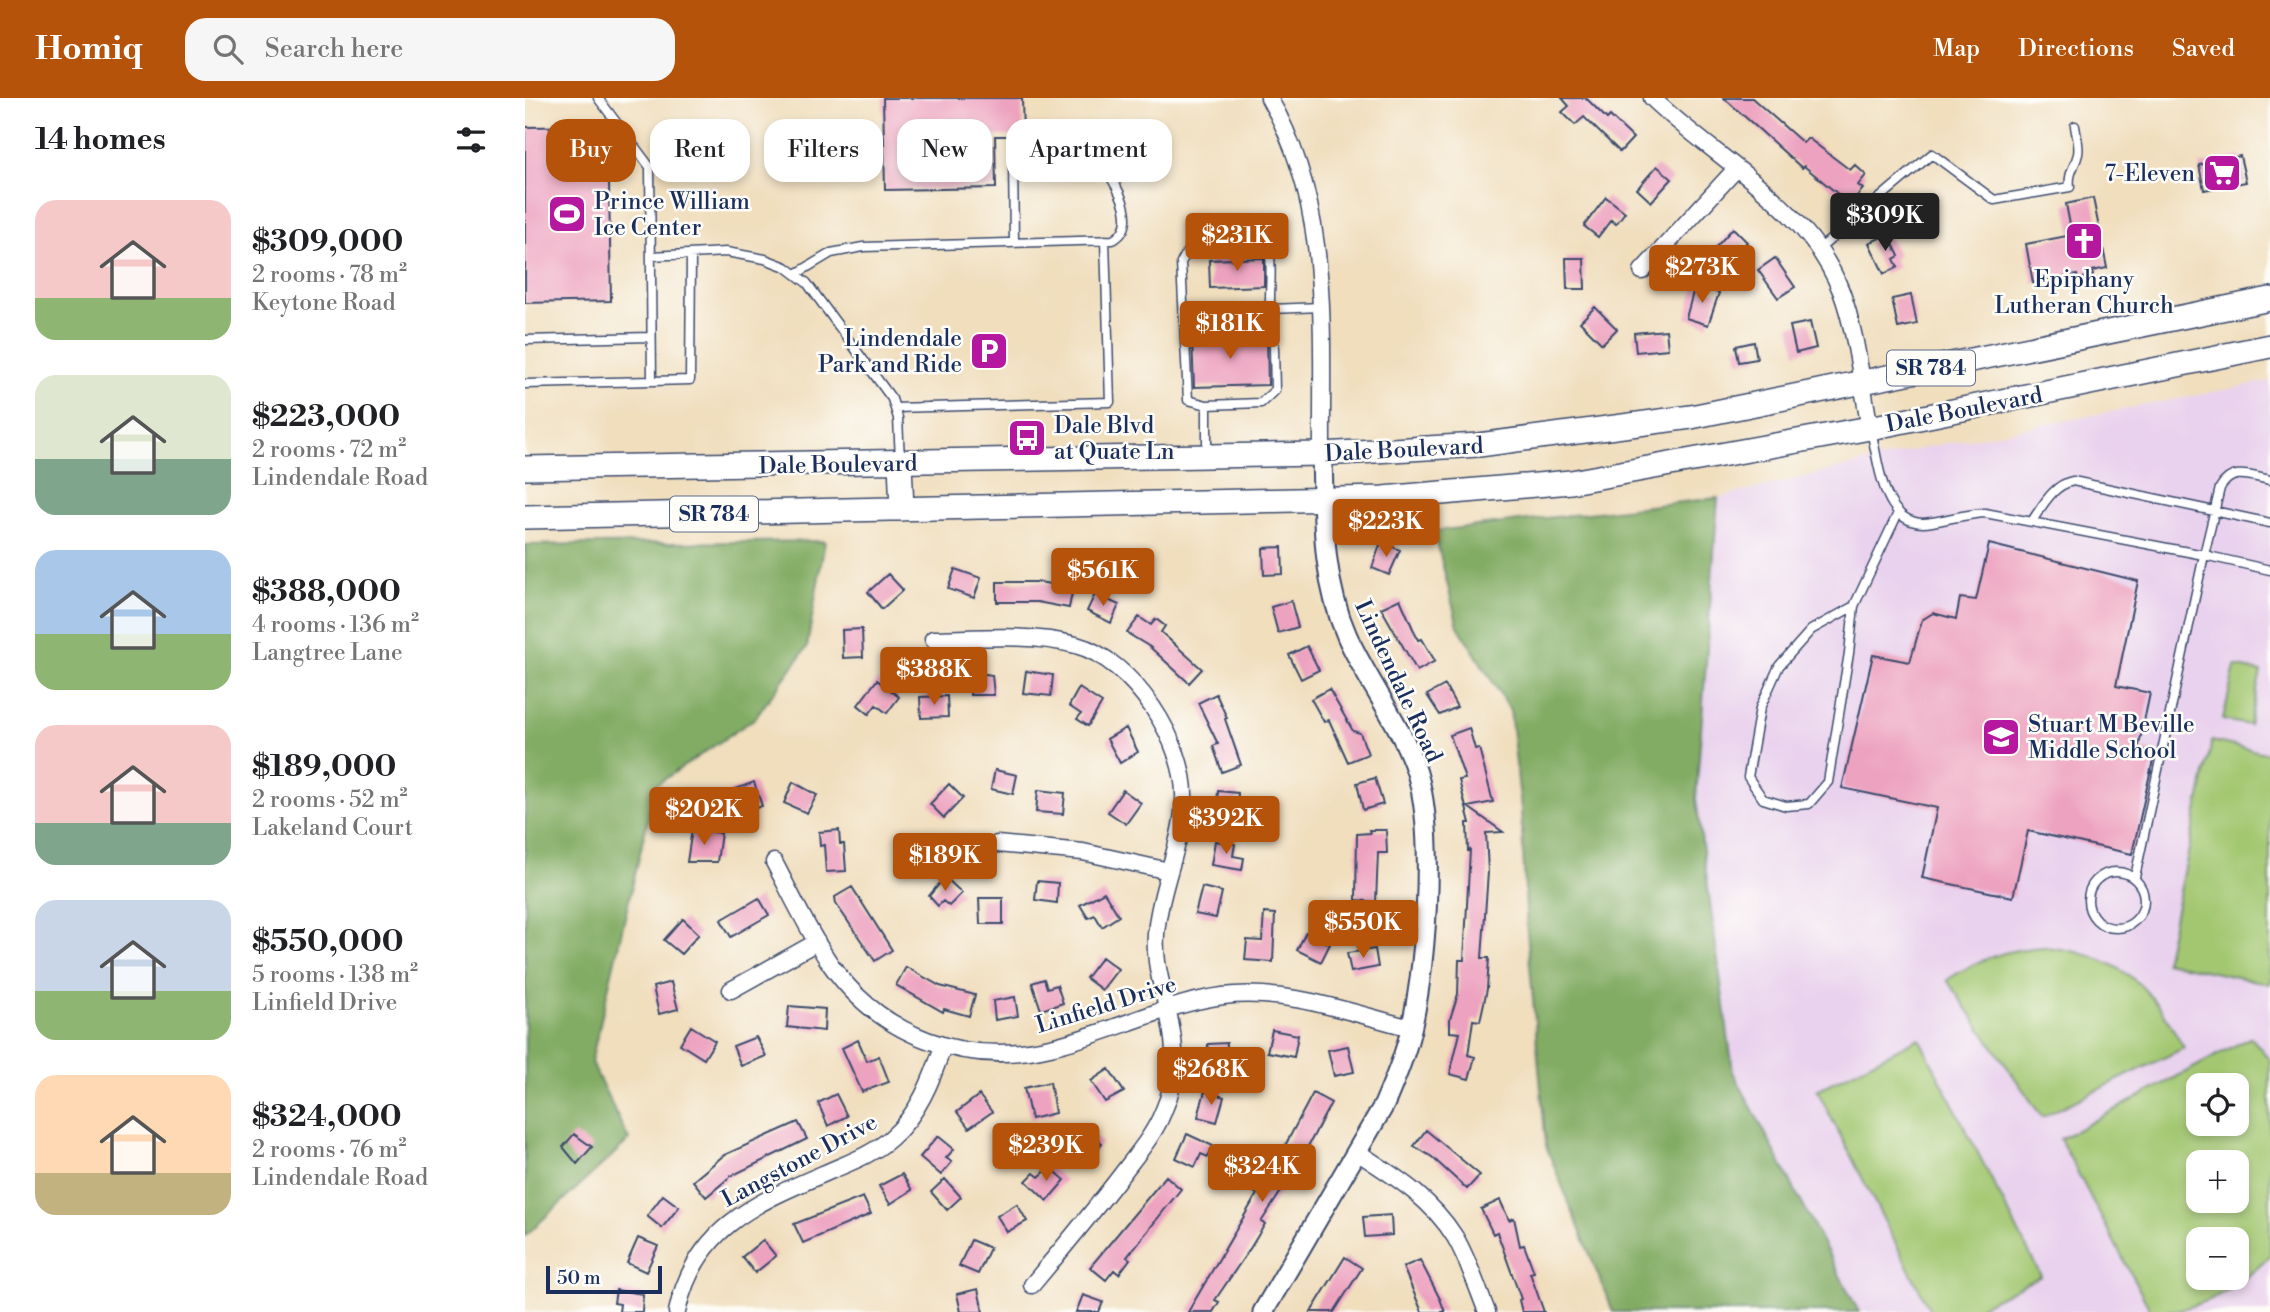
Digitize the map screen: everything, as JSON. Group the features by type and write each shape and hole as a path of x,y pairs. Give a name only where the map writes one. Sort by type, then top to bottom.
{"main road":[{"name":"Dale Boulevard","path":"525,468 900,463 1414,450 1590,432 1691,416 2270,299"},
{"name":"Dale Boulevard","path":"525,517 1383,498 1571,482 1870,428 2270,346"},
{"path":"900,463 902,509"}],"street":[{"path":"1269,98 1283,121 1309,197 1316,236 1321,307 1322,454"},
{"path":"1652,98 1735,170 1777,202 1818,250 1840,289 1849,317 1870,428"},
{"path":"1642,271 1735,170"},
{"name":"Lindendale Road","path":"1263,1312 1357,1152 1398,1074 1418,990 1427,871 1423,804 1407,747 1347,637 1336,607 1325,551 1322,454"},
{"path":"933,639 1009,638 1079,646 1102,659 1132,684 1169,733 1182,771 1182,823 1156,927 1155,951 1172,1033 1174,1065 1168,1099 1155,1130 1090,1216 1032,1284"},
{"path":"997,844 1083,852 1169,871"},
{"name":"Linfield Drive","path":"774,862 817,942 845,983 892,1026 943,1046 995,1054 1024,1052 1052,1047 1206,999 1256,995 1286,998 1411,1028"},
{"path":"731,990 817,942"},
{"name":"Langstone Drive","path":"677,1312 688,1276 700,1255 731,1220 759,1202 859,1158 892,1137 924,1095 943,1046"},
{"path":"1357,1152 1410,1187 1435,1210 1455,1238 1487,1312"}],"lane":[{"path":"598,98 650,167 652,381"},
{"path":"1818,250 1933,154 1994,200 2070,187 2070,170 2079,148 2075,126"},
{"path":"796,274 822,258 851,248 1014,243 1105,240 1122,235 1126,228 1124,200 1096,156 1086,148 1028,150 1013,158 1014,243"},
{"path":"1260,228 1266,234 1268,248 1275,390 1261,403 1207,405 1188,400 1183,311 1181,263 1188,250 1230,244 1249,229 1260,228"},
{"path":"895,408 1110,402 1105,240"},
{"path":"650,256 744,253 765,259 807,282 883,385 895,408 900,463"},
{"path":"525,384 691,380 691,254"},
{"path":"1183,311 1321,307"},
{"path":"525,340 651,337"},
{"path":"1207,405 1207,456"},
{"path":"1870,428 1887,495 1898,513 1920,523 1985,513 2270,570"},
{"path":"2135,877 2117,872 2098,881 2088,896 2090,914 2108,927 2121,930 2138,918 2143,907 2143,892 2135,877 2220,488 2233,474 2270,480"},
{"path":"2032,521 2054,490 2062,483 2073,481 2270,523"},
{"path":"1854,606 1811,630 1779,666 1760,708 1750,750 1748,777 1763,799 1786,806 1809,804 1828,782 1854,606 1898,513"}],"shaded area":[{"path":"2270,381 2270,1312 1859,1312 1733,1072 1696,799 1718,498 1928,447"}],"green space":[{"path":"1718,498 1696,799 1733,1072 1859,1312 1613,1312 1546,1146 1527,932 1521,809 1510,710 1458,626 1434,531"},
{"path":"825,541 807,647 755,718 656,785 591,1062 629,1140 525,1236 525,545"},
{"path":"2235,666 2261,672 2249,725 2223,720"},
{"path":"2212,741 2270,754 2270,984 2165,962"},
{"path":"2044,947 2093,957 2129,976 2158,1006 2184,1048 2042,1117 1947,980 1993,956"},
{"path":"2251,1037 2270,1060 2270,1256 2249,1275 2249,1227 2186,1227 2186,1290 2228,1290 2185,1308 2151,1312 2060,1139"},
{"path":"1919,1038 2041,1276 1969,1312 1931,1312 1817,1090"}],"building":[{"path":"883,98 1022,98 1023,119 1006,119 1006,136 995,136 996,188 885,190"},
{"path":"1562,98 1586,98 1607,119 1610,116 1633,138 1620,152 1584,117 1575,125 1562,112 1569,106"},
{"path":"1724,98 1752,98 1803,143 1808,138 1850,170 1855,165 1866,175 1858,185 1863,189 1850,204 1804,166 1802,168"},
{"name":"Prince William Ice Center","path":"525,127 546,127 546,182 609,182 611,301 525,303"},
{"name":"7-Eleven","path":"2240,156 2246,182 2204,190 2199,165"},
{"path":"1657,166 1672,179 1651,202 1637,189"},
{"path":"1606,197 1625,212 1616,224 1611,220 1598,237 1584,226"},
{"name":"Epiphany Lutheran Church","path":"2093,198 2107,268 2092,271 2093,276 2078,279 2077,275 2033,283 2026,244 2072,235 2066,204"},
{"path":"1733,228 1747,242 1722,270 1707,257"},
{"path":"1888,234 1899,256 1894,259 1898,267 1884,274 1869,243"},
{"path":"1264,258 1264,286 1210,288 1209,260"},
{"path":"1566,258 1584,258 1585,289 1567,289"},
{"path":"1775,258 1795,287 1778,298 1758,270"},
{"path":"1695,285 1719,293 1708,325 1686,318"},
{"path":"1911,295 1917,324 1898,328 1892,299"},
{"path":"1595,307 1617,329 1602,344 1580,322"},
{"path":"1810,322 1816,348 1796,353 1790,326"},
{"path":"1666,330 1668,349 1636,352 1634,333"},
{"path":"1267,336 1268,385 1194,387 1192,338"},
{"path":"1754,342 1757,359 1739,362 1736,346"},
{"path":"1381,542 1400,550 1389,575 1372,568"},
{"path":"1989,544 2138,581 2116,686 2150,693 2138,750 2155,751 2132,854 2028,831 2013,897 1922,878 1937,808 1842,788 1873,655 1910,662 1922,620 1933,613 1956,619 1960,598 1976,600"},
{"path":"1282,547 1283,574 1264,575 1263,548"},
{"path":"955,569 981,578 974,598 948,589"},
{"path":"888,574 903,590 882,609 868,592"},
{"path":"997,582 1039,582 1073,588 1069,608 1037,602 997,602"},
{"path":"1095,594 1119,605 1111,623 1087,611"},
{"path":"1400,599 1418,640 1422,639 1435,661 1417,671 1381,608"},
{"path":"1291,601 1298,627 1278,633 1271,607"},
{"path":"1139,617 1151,625 1156,619 1165,626 1161,632 1202,669 1189,683 1150,647 1127,633"},
{"path":"862,629 863,657 843,658 842,630"},
{"path":"1307,646 1319,670 1301,679 1289,655"},
{"path":"1026,671 1053,675 1051,696 1023,693"},
{"path":"992,675 994,695 970,695 970,676"},
{"path":"877,680 899,697 887,713 876,705 869,714 858,705"},
{"path":"1445,685 1457,707 1440,715 1427,695"},
{"path":"1079,688 1102,703 1088,726 1077,719 1081,714 1069,706"},
{"path":"1329,689 1353,731 1360,733 1368,754 1348,762 1329,720 1324,722 1311,699"},
{"path":"1216,694 1227,718 1225,719 1241,765 1222,772 1213,746 1218,744 1198,703"},
{"path":"947,696 948,717 921,718 920,697"},
{"path":"1126,728 1138,752 1120,763 1107,739"},
{"path":"1469,728 1475,749 1479,748 1493,802 1468,807 1503,832 1486,833 1488,872 1482,958 1489,958 1487,989 1480,1021 1473,1020 1468,1055 1475,1057 1469,1079 1450,1074 1460,1033 1450,1032 1450,1019 1458,994 1459,960 1464,960 1470,850 1468,851 1467,823 1470,823 1459,780 1465,779 1450,735"},
{"path":"995,770 1017,775 1013,794 991,789"},
{"path":"1375,778 1383,804 1363,810 1357,783"},
{"path":"754,782 762,806 738,815 728,792"},
{"path":"793,782 817,795 807,813 784,803"},
{"path":"949,784 963,798 944,818 930,804"},
{"path":"1038,790 1065,793 1063,814 1036,812"},
{"path":"1123,790 1141,803 1126,824 1108,812"},
{"path":"1218,791 1238,793 1237,808 1245,808 1244,821 1216,819"},
{"path":"692,829 721,833 717,862 687,862"},
{"path":"839,830 840,844 844,844 846,871 826,872 824,845 820,846 819,832"},
{"path":"1369,830 1386,830 1387,853 1378,853 1376,902 1356,900 1357,834 1370,833"},
{"path":"913,834 940,835 940,862 921,861 921,848 913,848"},
{"path":"1215,841 1235,844 1233,856 1244,858 1242,870 1211,865"},
{"path":"945,877 962,893 949,906 943,901 938,906 929,896"},
{"path":"1037,881 1058,883 1057,903 1035,900"},
{"path":"852,887 892,950 875,961 836,904 835,897"},
{"path":"1202,887 1222,892 1216,918 1195,914"},
{"path":"1104,892 1119,916 1102,927 1095,915 1088,918 1080,905"},
{"path":"759,898 769,915 731,937 721,920"},
{"path":"979,898 1003,898 1003,924 980,924"},
{"path":"1264,913 1275,914 1273,962 1245,960 1247,940 1262,941"},
{"path":"683,919 699,934 681,954 664,940"},
{"path":"1306,932 1330,944 1321,962 1297,950"},
{"path":"1375,949 1378,967 1351,972 1347,953"},
{"path":"1102,957 1118,969 1102,990 1086,978"},
{"path":"906,967 940,986 975,995 969,1016 944,1009 943,1012 896,985"},
{"path":"1044,979 1047,988 1057,985 1063,1003 1041,1010 1032,983"},
{"path":"671,982 678,1009 659,1014 653,987"},
{"path":"1015,997 1018,1016 995,1020 993,1001"},
{"path":"789,1006 825,1009 824,1031 787,1027"},
{"path":"691,1026 715,1041 704,1059 680,1044"},
{"path":"1272,1030 1298,1035 1294,1057 1267,1052"},
{"path":"756,1037 766,1056 741,1066 733,1046"},
{"path":"858,1040 867,1061 879,1056 889,1082 862,1092 842,1048"},
{"path":"1227,1043 1226,1067 1207,1067 1208,1044"},
{"path":"1348,1046 1354,1072 1334,1076 1328,1050"},
{"path":"1109,1069 1124,1092 1105,1102 1091,1081"},
{"path":"1050,1082 1055,1113 1031,1119 1024,1088"},
{"path":"1205,1091 1224,1097 1217,1122 1198,1117"},
{"path":"1313,1093 1331,1103 1297,1167 1261,1222 1265,1224 1215,1300 1219,1302 1213,1312 1188,1312 1257,1194 1254,1192 1268,1170 1271,1172"},
{"path":"836,1094 847,1116 828,1126 818,1103"},
{"path":"979,1095 992,1112 969,1128 957,1112"},
{"path":"798,1122 807,1139 731,1176 706,1197 693,1181 724,1155"},
{"path":"1086,1129 1102,1143 1084,1164 1068,1150"},
{"path":"1426,1130 1480,1175 1467,1189 1432,1157 1414,1146"},
{"path":"574,1134 592,1147 577,1164 563,1147"},
{"path":"1187,1134 1213,1146 1208,1157 1201,1154 1195,1167 1176,1158"},
{"path":"938,1136 954,1149 946,1158 952,1162 941,1175 920,1157"},
{"path":"1050,1167 1065,1180 1047,1201 1026,1181 1034,1173 1039,1177"},
{"path":"902,1174 912,1190 890,1204 879,1186"},
{"path":"1166,1176 1181,1189 1127,1257 1130,1259 1119,1274 1114,1270 1106,1280 1090,1267"},
{"path":"945,1179 961,1197 947,1210 931,1192"},
{"path":"663,1195 679,1207 662,1228 647,1216"},
{"path":"863,1197 871,1214 803,1243 794,1224"},
{"path":"1500,1200 1509,1220 1514,1218 1520,1246 1524,1245 1534,1272 1530,1273 1544,1312 1522,1312 1521,1299 1497,1232 1493,1234 1481,1209"},
{"path":"1017,1204 1027,1221 1007,1232 997,1216"},
{"path":"1391,1215 1392,1235 1365,1237 1363,1217"},
{"path":"638,1238 658,1246 646,1272 627,1263"},
{"path":"763,1240 776,1256 755,1273 742,1257"},
{"path":"971,1240 990,1248 978,1274 959,1266"},
{"path":"1345,1257 1362,1268 1334,1312 1311,1312"},
{"path":"1420,1260 1445,1312 1422,1312 1403,1267"},
{"path":"978,1289 983,1312 961,1312 957,1294"},
{"path":"616,1290 643,1294 642,1312 619,1312 620,1304 614,1303"},
{"path":"1083,1295 1103,1302 1099,1312 1076,1312"}],"place":[{"name":"7-Eleven","path":"2222,173"},
{"name":"Prince William Ice Center","path":"567,214"},
{"name":"Epiphany Lutheran Church","path":"2084,241"},
{"name":"Lindendale Park and Ride","path":"989,351"},
{"name":"Dale Blvd at Quate Ln","path":"1027,438"},
{"name":"Stuart M Beville Middle School","path":"2001,737"}]}
